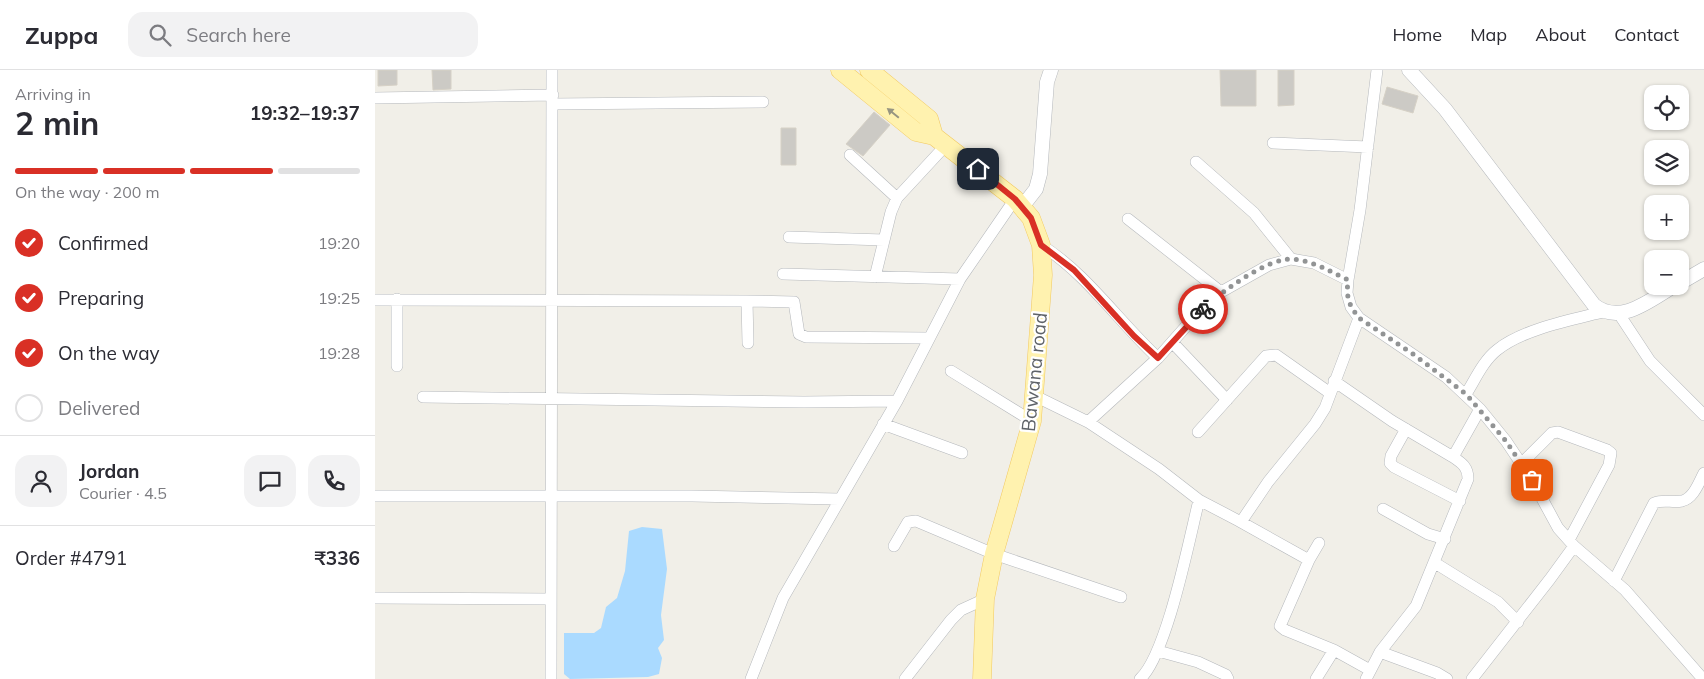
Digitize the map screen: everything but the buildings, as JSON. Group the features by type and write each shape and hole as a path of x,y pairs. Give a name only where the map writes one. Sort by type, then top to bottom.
{"main road":[{"name":"Bawana road","path":"840,70 916,132 940,140 1019,203 1031,218 1041,245 1043,276 1032,421 994,554 985,599 982,679"},
{"name":"Bawana road","path":"869,70 929,119 940,140"}],"street":[{"path":"551,679 552,70"},
{"path":"751,679 783,598 897,401 927,338 960,280 1019,203 1035,189 1040,174 1047,82 1051,70"},
{"path":"1377,70 1368,147 1348,280 1347,293 1351,307 1359,318 1413,354 1466,394 1480,409 1521,464 1559,528 1571,543 1631,597 1703,679"},
{"path":"1409,70 1445,109 1552,247 1594,305 1603,312"},
{"path":"375,98 763,102"},
{"path":"875,277 897,198 940,140"},
{"path":"1273,143 1368,147"},
{"path":"850,155 897,198"},
{"path":"1196,162 1253,213 1291,259"},
{"path":"1128,219 1221,292"},
{"path":"789,237 884,240"},
{"path":"1041,245 1074,270 1134,336 1158,358"},
{"path":"1088,422 1158,358 1196,315 1221,292 1269,265 1291,259 1314,263 1348,280"},
{"path":"1689,278 1704,269"},
{"path":"783,274 960,280"},
{"path":"1466,394 1483,366 1496,351 1508,343 1568,321 1603,312 1619,314 1636,308 1659,295"},
{"path":"397,299 397,366"},
{"path":"375,300 553,299 794,302 799,334 806,337 927,338"},
{"path":"747,301 747,343"},
{"path":"1619,314 1650,361 1704,415"},
{"path":"1239,521 1243,519 1268,482 1315,424 1325,408 1359,318"},
{"path":"1172,342 1227,400"},
{"path":"1198,432 1266,356 1271,354 1330,393"},
{"path":"951,371 1032,421"},
{"path":"1319,543 1309,560 1280,626 1285,630 1334,650 1368,674 1380,652 1416,606 1468,479 1468,472 1464,465 1405,429 1334,381"},
{"path":"1035,396 1088,422 1152,464 1199,500 1309,560"},
{"path":"423,397 552,400 897,401"},
{"path":"1453,457 1480,409"},
{"path":"883,424 962,453"},
{"path":"1405,429 1391,456 1390,463 1394,467 1460,501"},
{"path":"1472,679 1518,622 1571,543 1609,465 1611,453 1599,446 1558,432 1552,433 1521,464"},
{"path":"1614,581 1654,503 1662,500 1681,501 1689,497 1704,473"},
{"path":"375,496 839,499"},
{"path":"1139,679 1149,669 1158,651 1177,590 1199,500"},
{"path":"1383,509 1423,532 1445,539"},
{"path":"895,546 905,525 912,520 994,554 1121,597"},
{"path":"1435,563 1498,602 1518,622"},
{"path":"375,598 551,599"},
{"path":"905,679 961,610 985,599"},
{"path":"1316,679 1334,650"},
{"path":"1158,651 1198,662 1226,675 1228,679"},
{"path":"1380,652 1437,673 1447,679"}],"water":[{"path":"642,527 662,529 667,569 661,615 664,640 658,648 662,658 659,674 648,677 570,679 564,674 564,633 594,633 601,628 606,607 617,598 625,571 629,531"}],"way so far":[{"path":"1203,309 1221,292 1269,265 1291,259 1314,263 1348,280 1347,293 1351,307 1359,318 1446,377 1466,394 1506,441 1532,480"}],"route":[{"path":"978,169 1015,199 1031,218 1039,235 1041,245 1059,256 1074,270 1134,336 1158,358 1203,309"}]}
